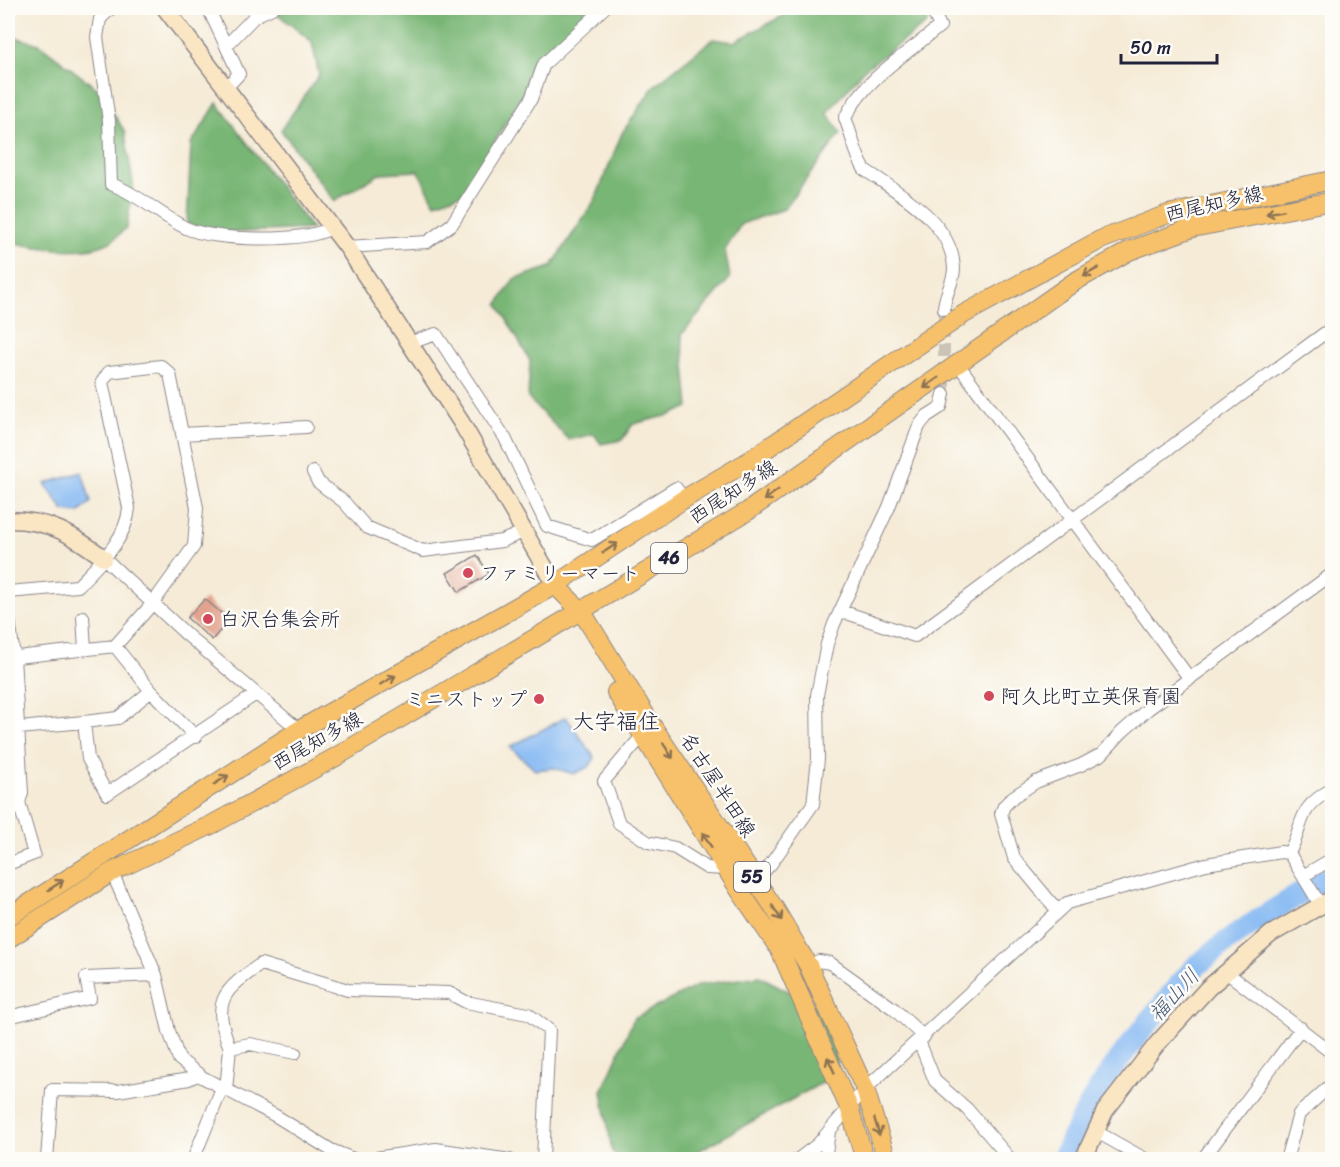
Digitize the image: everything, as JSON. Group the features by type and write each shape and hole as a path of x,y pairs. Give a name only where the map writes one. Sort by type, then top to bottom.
{"main road":[{"name":"西尾知多線","path":"8,917 299,730 555,585 684,499 747,462 964,314 1100,240 1168,214 1332,180"},
{"name":"西尾知多線","path":"8,939 112,872 213,824 334,758 748,511 1074,282 1130,252 1191,228 1332,201"},
{"name":"名古屋半田線","path":"555,585 653,727 808,965 865,1089 887,1160"},
{"name":"名古屋半田線","path":"577,615 642,736 780,950 850,1110 865,1160"}],"street":[{"path":"111,8 100,19 97,38 109,121 111,184 187,229 211,235 235,238 300,237 322,233 331,228"},
{"path":"165,8 346,247 461,422 555,585"},
{"path":"208,8 239,74 225,89"},
{"path":"226,46 255,16 272,8"},
{"path":"346,247 427,242 452,224 478,178 531,99 544,64 604,8"},
{"path":"932,8 940,26 866,88 852,104 844,118 853,137 858,161 865,170 924,212 949,249 954,272 944,309"},
{"path":"841,611 915,636 1071,518 1329,330 1332,336"},
{"path":"410,343 436,334 505,438 547,526 592,540 676,488 684,499"},
{"path":"958,364 1190,678"},
{"path":"8,592 78,586 104,558 126,528 129,508 102,382 109,372 161,366 170,374 198,508 198,531 194,546 153,603 115,646 11,658"},
{"path":"755,881 770,865 813,804 818,759 817,695 827,644 889,507 919,426 927,416 941,407 944,394"},
{"path":"182,434 306,427"},
{"path":"313,472 318,482 344,502 361,524 413,549 423,551 502,541 523,532"},
{"path":"8,520 24,520 68,532 104,558 299,730"},
{"path":"1057,910 1014,858 1001,814 1004,806 1013,796 1036,782 1081,765 1102,754 1122,732 1190,678 1332,574"},
{"path":"8,611 12,728 22,793 13,803 34,854 8,864"},
{"path":"83,617 85,650"},
{"path":"115,646 150,692 196,737"},
{"path":"12,728 118,718 150,692"},
{"path":"84,722 88,759 107,794 196,737 256,694"},
{"path":"642,736 604,781 619,823 648,842 675,848 706,868 726,869"},
{"path":"1289,853 1299,835 1301,814 1332,789"},
{"path":"797,1160 818,1144 850,1110 865,1089 1057,910 1076,899 1206,864 1272,852 1289,853"},
{"path":"1083,1160 1106,1111 1157,1044 1226,972 1271,934 1322,901 1303,878 1289,853"},
{"path":"1303,878 1332,859"},
{"path":"112,872 156,975 169,1031 179,1059 224,1089 276,1116 331,1150 356,1160"},
{"path":"808,965 819,961 830,963 894,1009 921,1039 935,1080 967,1109 1011,1160"},
{"path":"193,1160 224,1089 230,1048 221,1025 224,994 231,986 261,964 348,990 449,993 466,1002 528,1014 549,1030 543,1160"},
{"path":"1226,972 1332,1053"},
{"path":"8,1017 90,998 86,978 156,975"},
{"path":"1202,1160 1301,1028"},
{"path":"230,1048 250,1044 295,1053"},
{"path":"46,1160 52,1090 118,1091 189,1079 199,1074"},
{"path":"1286,1160 1299,1114 1332,1084"},
{"path":"1095,1131 1147,1160"},
{"path":"825,1160 829,1132"},
{"path":"367,1159 436,1149 510,1160"}],"green space":[{"path":"302,8 597,8 551,47 464,193 435,203 418,171 381,173 334,201 281,130 319,75 312,42 275,12"},
{"path":"786,8 928,9 927,23 865,69 827,113 841,133 784,209 741,224 725,250 730,278 682,334 689,407 670,415 633,424 622,440 601,444 594,434 569,440 528,398 530,361 498,304 514,279 551,267 595,200 622,133 654,86 713,39 734,42 786,14"},
{"path":"8,35 39,44 99,90 125,132 133,184 127,227 110,242 87,249 74,250 45,248 8,241"},
{"path":"217,103 312,229 217,233 187,224 191,144"},
{"path":"759,976 818,1006 837,1045 836,1075 684,1159 623,1159 612,1152 602,1091 634,1018 699,985"}],"water":[{"path":"82,472 91,502 79,513 64,511 45,484"},
{"path":"566,717 595,758 589,767 574,774 554,768 535,770 510,747"}],"building":[{"name":"ファミリーマート","path":"477,555 489,574 459,592 447,573"},
{"name":"白沢台集会所","path":"205,599 229,620 212,640 187,618"}],"waterway":[{"name":"福山川","path":"1062,1160 1082,1118 1104,1081 1189,974 1215,950 1247,927 1332,875"}],"tunnel":[{"path":"944,309 944,394"}],"place":[{"name":"ファミリーマート","path":"468,573"},
{"name":"白沢台集会所","path":"208,619"},
{"name":"阿久比町立英保育園","path":"989,696"},
{"name":"ミニストップ","path":"539,699"}],"district":[{"name":"大字福住","path":"616,721"}]}
